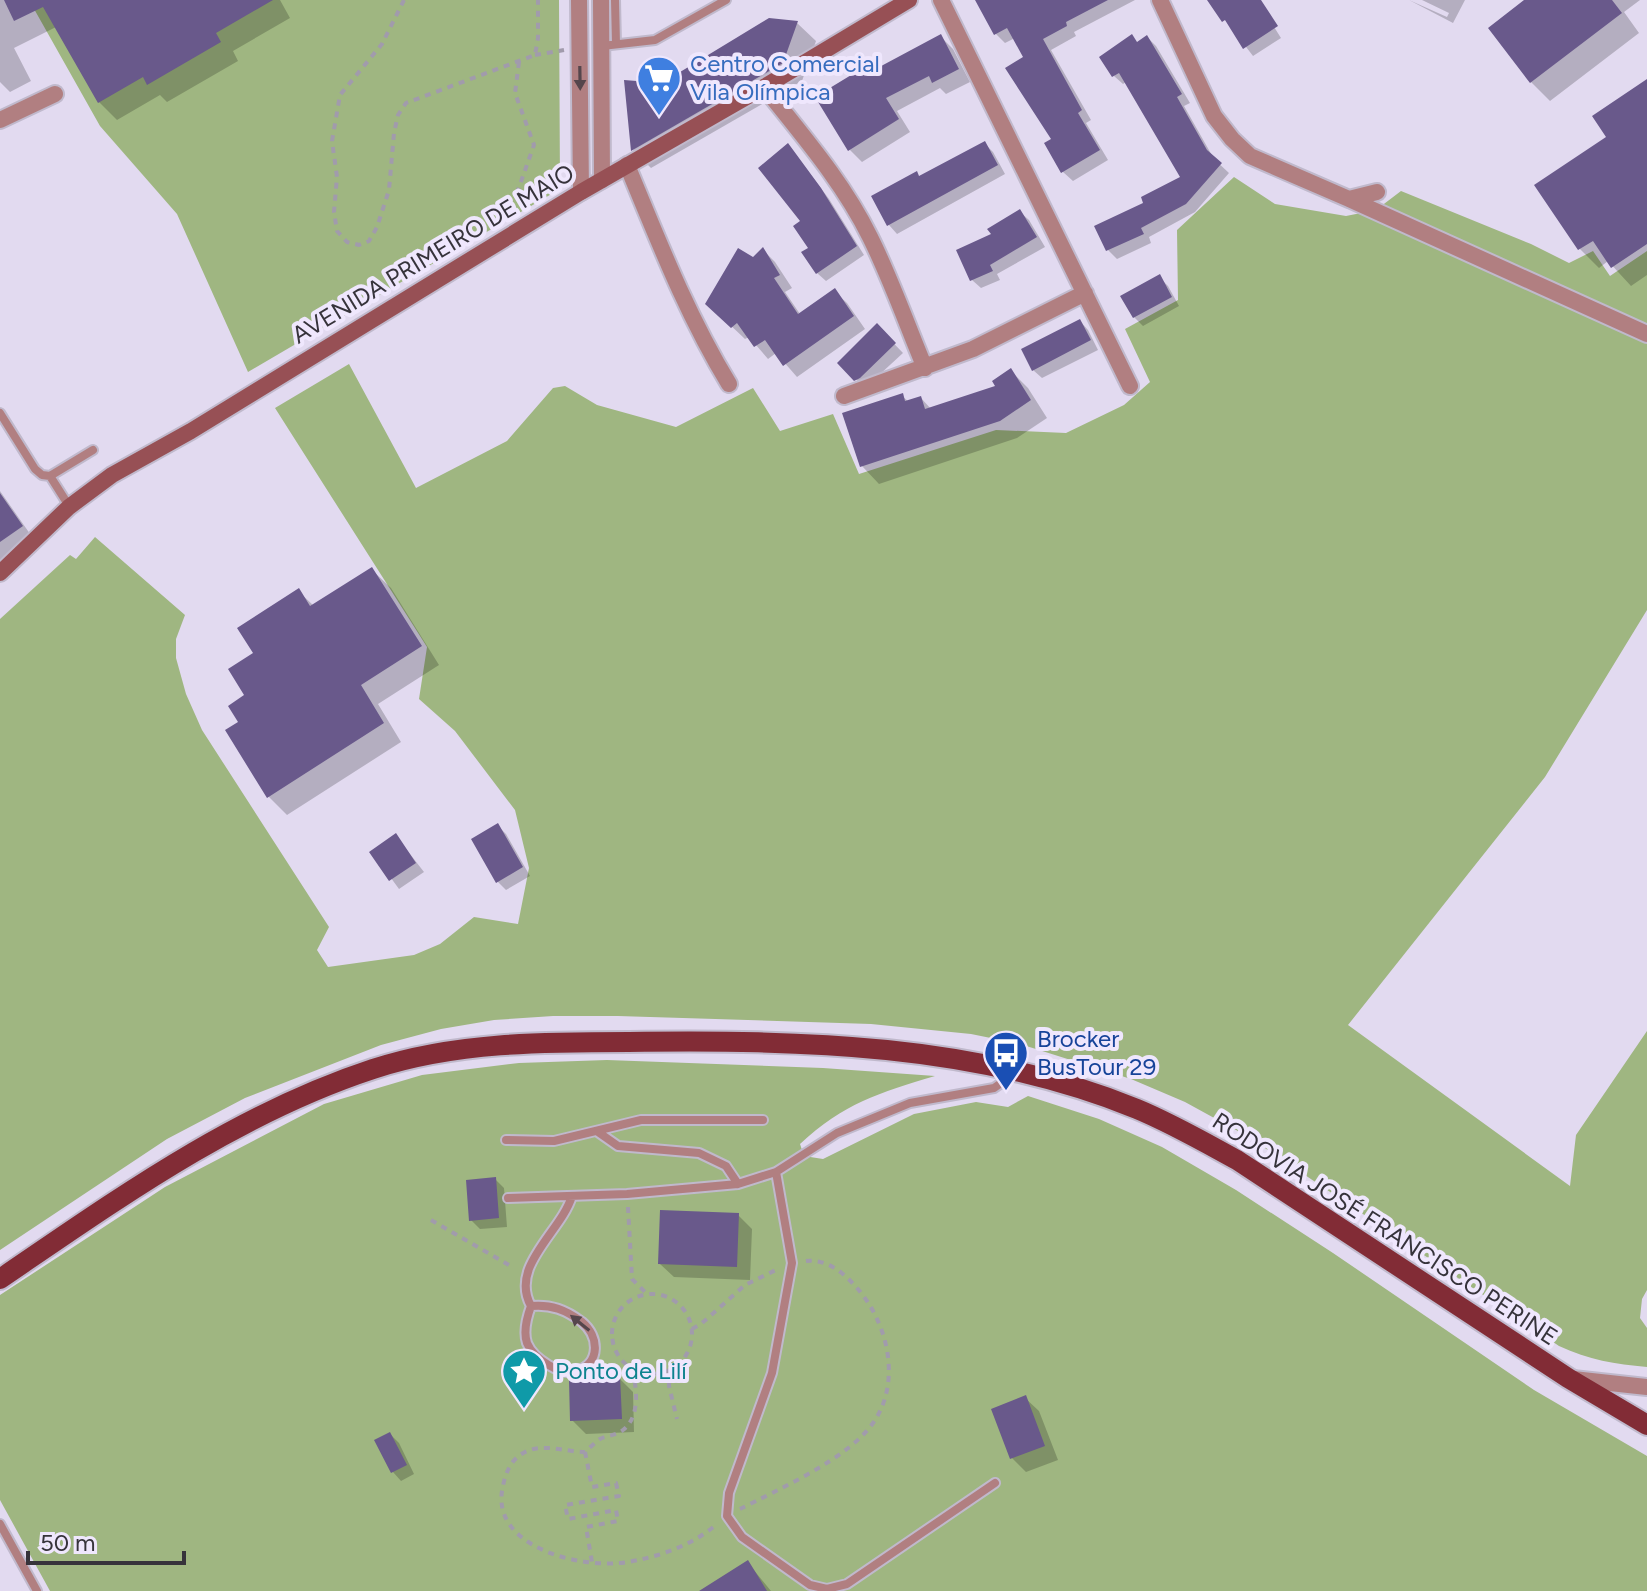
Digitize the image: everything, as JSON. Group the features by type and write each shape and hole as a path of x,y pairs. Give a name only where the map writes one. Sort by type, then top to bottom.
{"main road":[{"name":"AVENIDA PRIMEIRO DE MAIO","path":"0,573 69,507 112,475 191,431 581,192 909,0"},
{"name":"RODOVIA JOSÉ FRANCISCO PERINE","path":"0,1279 145,1181 231,1130 287,1101 376,1068 411,1059 544,1042 787,1042 894,1049 1018,1071 1082,1088 1139,1110 1237,1160 1568,1378 1647,1425"}],"street":[{"path":"579,0 581,192"},
{"path":"601,0 609,45 602,116 602,180"},
{"path":"941,0 1130,386"},
{"path":"1160,0 1214,116 1250,156 1647,334"},
{"path":"764,87 821,159 857,213 871,238 925,368"},
{"path":"0,120 55,94"},
{"path":"581,119 602,116"},
{"path":"627,165 667,263 705,344 729,384"},
{"path":"1349,199 1377,192"},
{"path":"844,396 925,368 1005,334 1085,293"},
{"path":"1568,1378 1647,1387"}],"lane":[{"path":"615,0 609,45 655,40 726,0"},
{"path":"0,413 35,469 42,475 50,476 93,450"},
{"path":"50,476 69,507"},
{"path":"508,1198 627,1194 738,1184 776,1172 837,1133 877,1116 910,1103 994,1088 1018,1071"},
{"path":"506,1140 554,1141 641,1120 763,1120"},
{"path":"598,1132 618,1146 699,1153 726,1166 738,1184"},
{"path":"776,1172 792,1263 772,1373 729,1493 727,1516 742,1537 810,1585 827,1589 847,1584 995,1483"},
{"path":"531,1306 561,1309 585,1325 595,1336 596,1352 588,1364 576,1372 561,1371 536,1356 527,1344 525,1330 531,1306 525,1296 529,1268 561,1222 572,1196"},
{"path":"0,1524 37,1591"}],"path":[{"path":"404,0 382,44 340,95 332,141 337,177 334,212 337,231 347,242 359,245 369,241 377,227 389,190 398,115 406,103 535,55 579,48"},
{"path":"535,55 538,0"},
{"path":"519,62 515,93 534,145 518,190 534,221"},
{"path":"627,1194 632,1279 647,1294 671,1299 688,1317 692,1329 687,1353 669,1370 657,1374 633,1370"},
{"path":"431,1220 514,1268 529,1268"},
{"path":"585,1452 554,1446 521,1454 506,1472 500,1496 504,1519 519,1538 565,1557 625,1563 682,1548 727,1516 829,1461 873,1424 886,1398 889,1369 886,1340 876,1314 846,1275 820,1260 792,1263"},
{"path":"692,1329 730,1296 763,1275"},
{"path":"585,1452 600,1439 626,1428 633,1415 636,1401 633,1370 616,1351 612,1339 613,1327 624,1305 647,1294"},
{"path":"669,1370 669,1386 677,1419"},
{"path":"585,1452 592,1487 616,1483 619,1496 565,1505 568,1519 616,1510 618,1521 586,1527 592,1562"}],"green space":[{"path":"29,0 559,0 560,189 248,372 177,214 100,126"},
{"path":"1234,177 1275,204 1346,216 1376,210 1401,191 1531,244 1569,263 1593,251 1610,276 1647,251 1647,610 1545,777 1348,1025 1570,1186 1576,1135 1647,1031 1647,1290 1642,1299 1640,1318 1647,1328 1647,1367 1602,1361 1559,1346 1247,1136 1185,1102 1131,1079 1020,1044 971,1034 871,1024 553,1016 494,1020 441,1029 381,1045 245,1098 167,1139 0,1250 0,619 70,555 76,559 95,537 185,615 176,639 176,658 186,694 202,730 329,927 317,950 328,967 414,955 440,944 474,917 518,924 529,868 515,810 455,731 419,699 427,647 275,408 349,364 416,488 507,441 553,388 565,386 597,405 676,427 753,388 780,431 833,414 859,474 996,430 1066,433 1124,405 1150,382 1125,329 1178,300 1177,230"},
{"path":"607,1060 823,1068 935,1076 863,1101 832,1118 800,1144 804,1156 823,1159 914,1114 976,1102 1008,1107 1028,1096 1099,1119 1162,1147 1236,1190 1333,1253 1534,1390 1647,1456 1647,1591 50,1591 0,1500 0,1295 165,1187 324,1104 422,1075 519,1063"}],"building":[{"path":"4,0 273,0 216,33 221,42 147,85 143,77 98,103 43,7 14,21"},
{"path":"975,0 1108,0 1066,22 1067,26 1043,39 1082,110 1078,113 1100,150 1061,173 1044,143 1051,139 1005,68 1023,57 1007,28 994,35"},
{"path":"1207,0 1261,0 1278,26 1243,49 1225,20 1222,22"},
{"path":"1524,0 1612,0 1622,13 1530,83 1488,28"},
{"name":"Centro Comercial Vila Olímpica","path":"769,18 798,21 783,63 631,151 624,80 662,83"},
{"path":"941,34 959,69 932,83 929,76 886,98 899,119 848,151 815,97 866,66 870,72"},
{"path":"1132,34 1137,42 1147,35 1182,94 1177,97 1207,150 1222,163 1186,204 1141,228 1144,234 1106,251 1094,226 1143,203 1141,197 1180,177 1119,73 1112,77 1099,57"},
{"path":"1647,79 1647,244 1611,268 1593,241 1578,250 1534,185 1606,137 1592,116"},
{"path":"985,141 998,165 887,226 871,196 917,171 919,176"},
{"path":"788,143 857,246 816,274 801,252 808,248 793,226 800,221 758,168"},
{"path":"1020,209 1037,237 990,265 993,271 970,281 956,250 991,234 987,229"},
{"path":"763,247 780,275 774,278 798,314 835,288 854,316 783,366 765,340 754,347 737,323 731,328 705,304 738,248 753,257"},
{"path":"1160,274 1172,297 1133,318 1120,296"},
{"path":"1080,319 1091,340 1032,371 1021,349"},
{"path":"877,323 896,343 854,381 837,363"},
{"path":"1011,368 1031,400 1000,421 860,467 842,413 903,393 905,401 921,396 925,409 995,386 992,381"},
{"path":"0,493 23,526 0,542"},
{"path":"372,567 422,646 361,685 384,723 267,798 225,730 238,722 228,706 244,695 228,669 253,653 237,628 299,588 310,606"},
{"path":"498,823 523,867 496,883 471,839"},
{"path":"396,833 416,863 389,881 369,852"},
{"path":"496,1177 499,1218 469,1221 466,1180"},
{"path":"660,1210 739,1213 737,1267 658,1264"},
{"path":"620,1376 622,1419 570,1421 569,1379"},
{"path":"1026,1395 1045,1446 1010,1459 991,1409"},
{"path":"390,1432 407,1465 391,1473 374,1440"},
{"path":"748,1560 767,1591 699,1591"}],"place":[{"name":"Centro Comercial Vila Olímpica","path":"659,117"},
{"name":"Brocker BusTour 29","path":"1006,1092"},
{"name":"Ponto de Lilí","path":"524,1410"}]}
